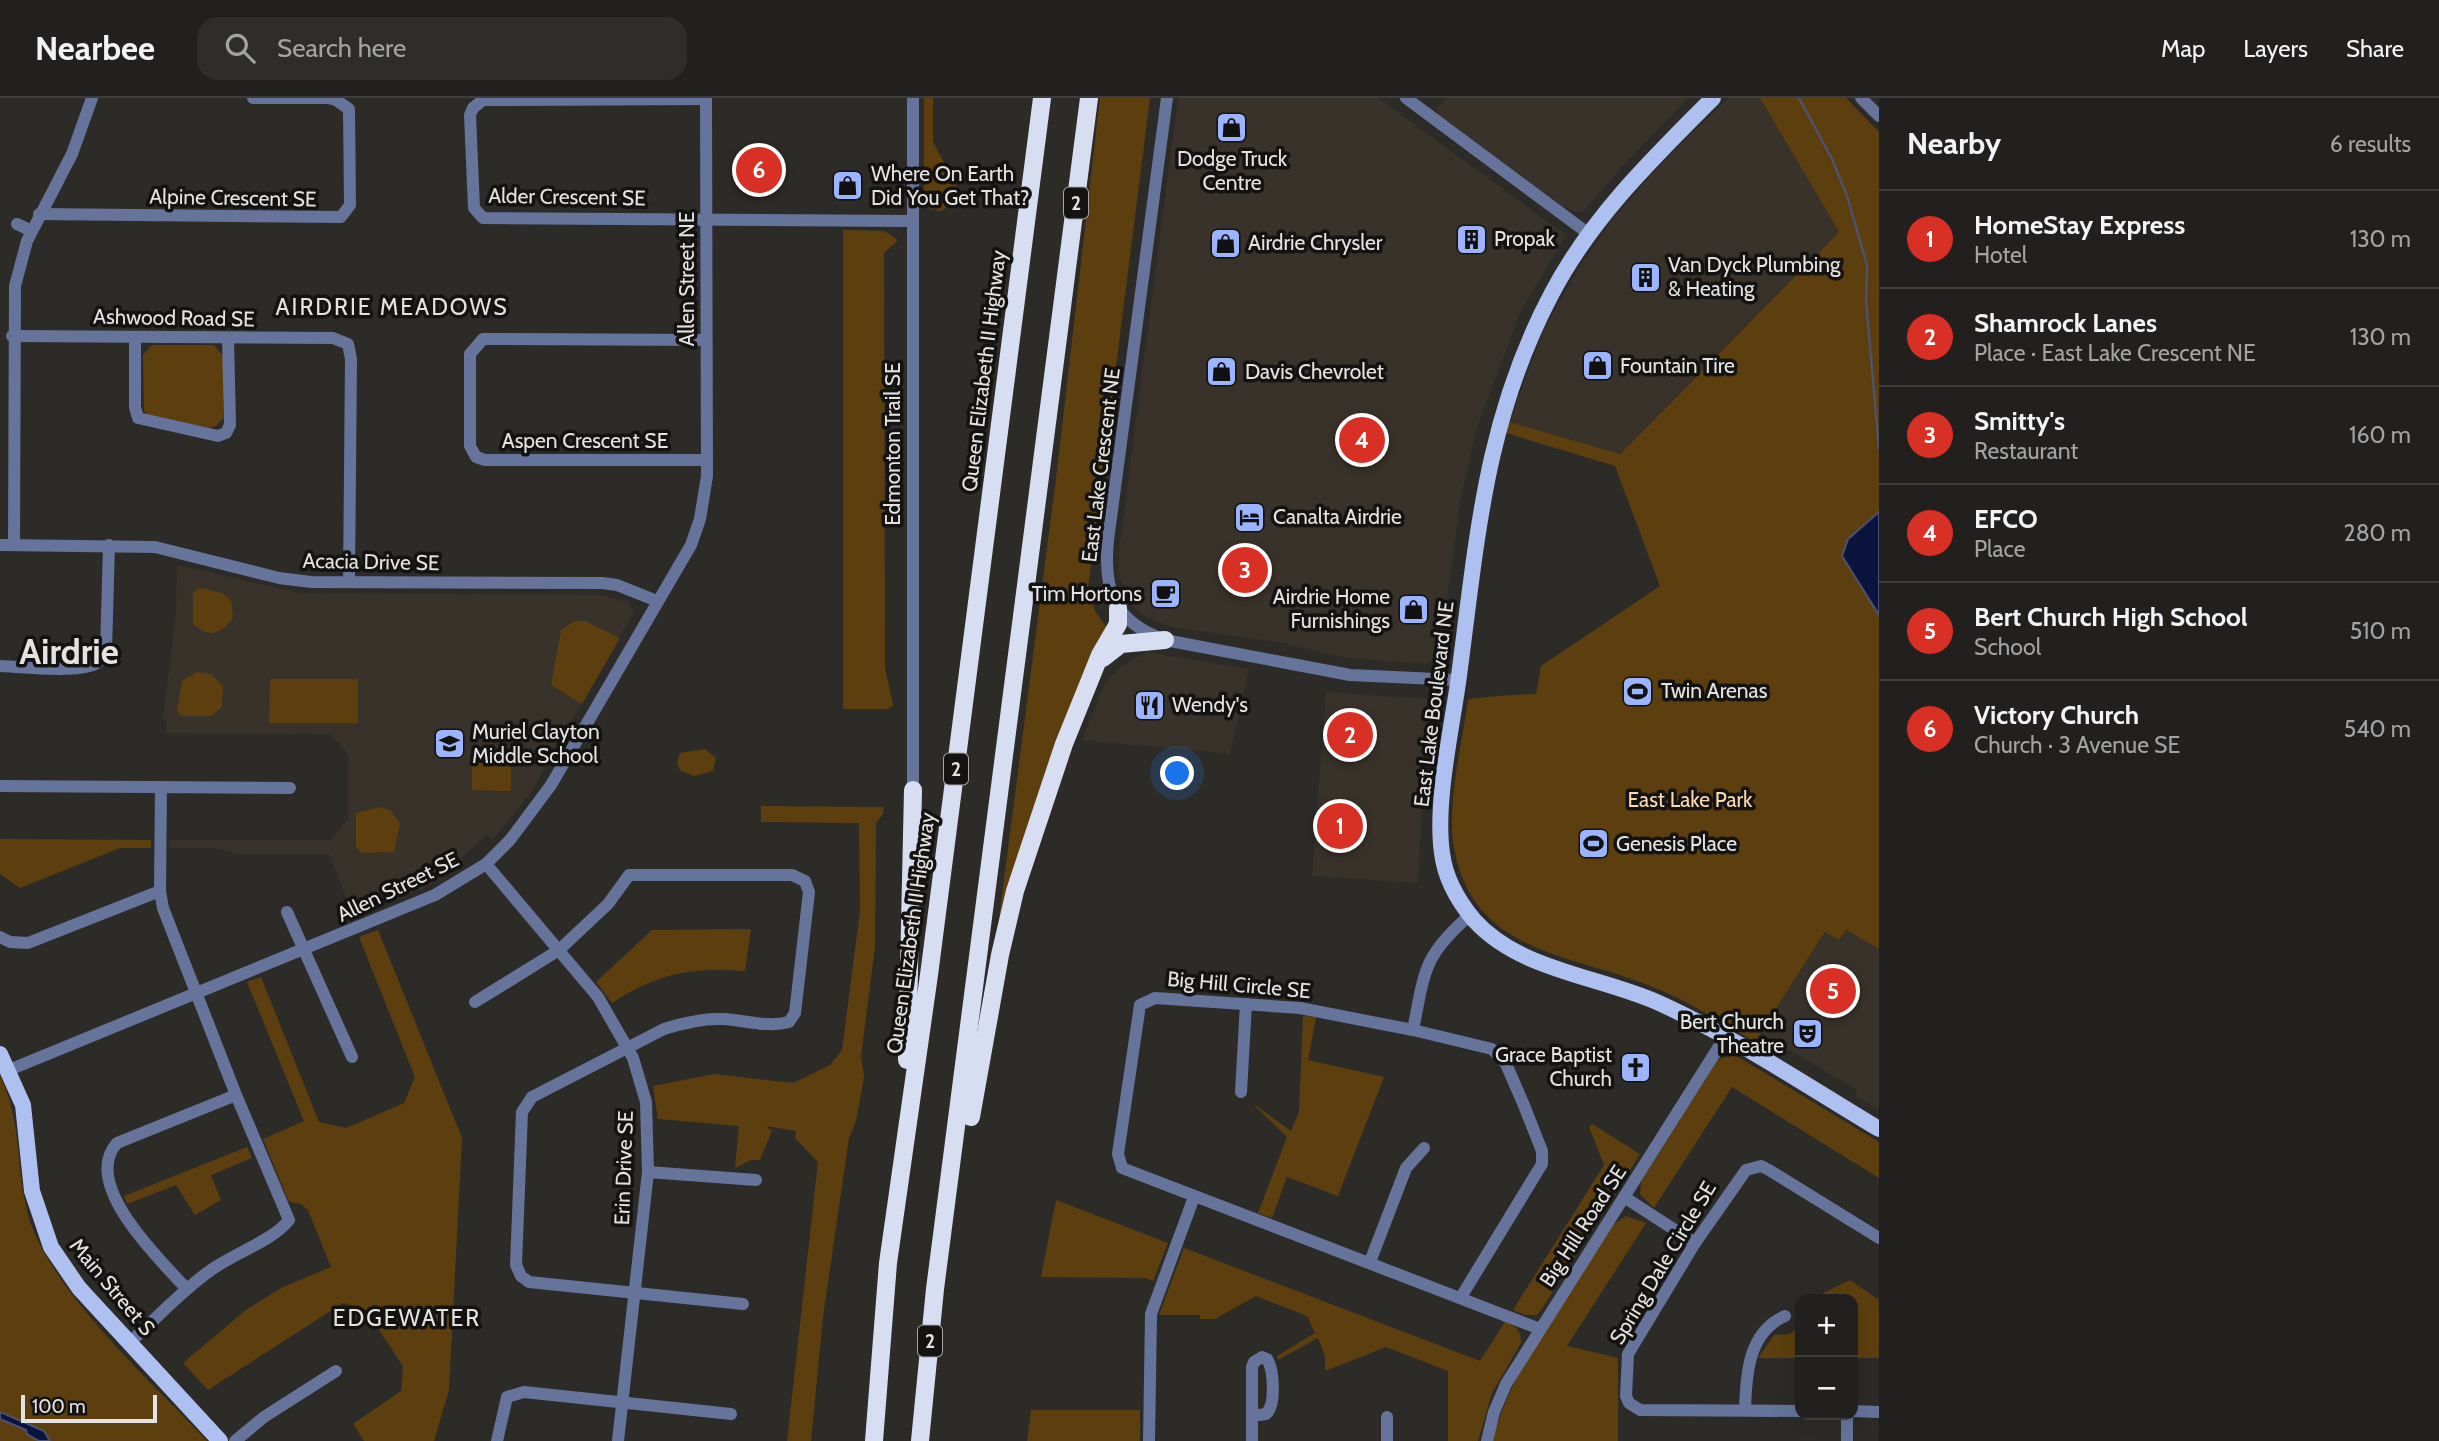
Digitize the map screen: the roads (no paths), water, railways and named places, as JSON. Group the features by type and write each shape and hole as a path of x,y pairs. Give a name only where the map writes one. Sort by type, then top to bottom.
{"highway":[{"name":"Queen Elizabeth II Highway","path":"874,1441 888,1263 929,975 1042,98"},
{"name":"2","path":"920,1441 935,1289 952,1177 1089,98"},
{"path":"952,1177 970,1124 997,968 1015,891 1047,789 1090,678 1118,624 1118,608"},
{"path":"1090,678 1101,660 1113,648 1128,643 1165,640"},
{"path":"905,1135 913,790"}],"main road":[{"name":"East Lake Boulevard NE","path":"1713,98 1644,166 1589,234 1533,329 1512,380 1498,424 1480,506 1441,816 1441,841 1452,887 1470,915 1489,935 1522,955 1656,1002 1725,1037 1879,1129"},
{"name":"Main Street S","path":"0,1055 23,1105 32,1191 42,1227 65,1270 220,1441"}],"street":[{"path":"14,545 7,421 15,286 32,231 72,154 92,98"},
{"name":"Alpine Crescent SE","path":"39,214 341,217 350,205 348,109 336,100 328,99 253,98"},
{"name":"Alder Crescent SE","path":"706,98 490,98 477,103 470,115 472,204 476,213 483,218 706,219"},
{"name":"Allen Street NE","path":"706,98 707,460"},
{"name":"Edmonton Trail SE","path":"913,98 913,790"},
{"name":"East Lake Crescent NE","path":"1118,608 1107,576 1108,540 1167,98"},
{"path":"1406,98 1589,234"},
{"path":"1861,98 1879,116"},
{"path":"706,219 912,221"},
{"path":"17,224 32,231"},
{"name":"Ashwood Road SE","path":"12,336 333,338 348,344 351,359 349,582"},
{"path":"135,337 135,408 138,418 218,436 226,433 230,425 228,338"},
{"name":"Aspen Crescent SE","path":"706,341 483,340 470,354 470,446 476,457 485,460 707,460"},
{"name":"Allen Street SE","path":"9,1070 435,895 486,863 510,840 551,785 691,545 705,496 707,460"},
{"name":"Acacia Drive SE","path":"0,545 155,547 294,581 617,584 657,601"},
{"path":"0,666 82,667 102,659 106,651 109,545"},
{"path":"1118,608 1140,629 1165,640 1350,675 1458,680"},
{"path":"0,786 290,788"},
{"path":"130,1342 186,1288 242,1250 283,1229 294,1218 236,1095 170,929 160,891 161,787"},
{"name":"Erin Drive SE","path":"486,863 598,997 628,1046 646,1102 648,1171 618,1441"},
{"path":"475,1002 559,950 608,904 623,881 634,873 792,875 809,887 795,1013 789,1022 701,1020 664,1029 532,1097 524,1106 516,1265 521,1276 529,1282 743,1304"},
{"path":"0,937 10,942 28,943 160,891"},
{"path":"287,912 352,1056"},
{"path":"1413,1030 1423,978 1434,950 1443,937 1470,915"},
{"name":"Big Hill Circle SE","path":"1461,1297 1542,1164 1542,1150 1506,1064 1498,1052 1484,1046 1413,1030 1300,1008 1155,998 1144,1002 1137,1011 1118,1159 1127,1171 1539,1329"},
{"path":"1241,1092 1246,1004"},
{"name":"Big Hill Road SE","path":"1487,1441 1502,1393 1539,1329 1725,1037"},
{"path":"186,1288 133,1230 121,1211 111,1181 109,1158 117,1143 236,1095"},
{"path":"1370,1262 1406,1168 1424,1148"},
{"name":"Spring Dale Circle SE","path":"1795,1411 1640,1410 1629,1403 1626,1396 1628,1354 1695,1243 1746,1170 1761,1166 1879,1238"},
{"path":"648,1171 756,1180"},
{"path":"1149,1441 1152,1314 1194,1197"},
{"path":"1625,1197 1695,1243"},
{"path":"1745,1410 1749,1361 1765,1332 1776,1320 1785,1316"},
{"path":"235,1441 264,1417 336,1371"},
{"path":"497,1441 503,1405 507,1397 514,1394 731,1414"},
{"path":"1858,1412 1879,1412"},
{"path":"1252,1416 1252,1441"},
{"path":"1387,1417 1387,1441"},
{"path":"1847,1420 1847,1441"}],"waterway":[{"path":"1799,98 1832,159 1847,196 1867,265 1866,301 1879,449"}],"place":[{"name":"Dodge Truck Centre","path":"1232,127"},
{"name":"Victory Church","path":"759,170"},
{"name":"Where On Earth Did You Get That?","path":"848,186"},
{"name":"Propak","path":"1471,239"},
{"name":"Airdrie Chrysler","path":"1225,243"},
{"name":"Van Dyck Plumbing & Heating","path":"1645,277"},
{"name":"Fountain Tire","path":"1597,366"},
{"name":"Davis Chevrolet","path":"1222,372"},
{"name":"EFCO","path":"1362,440"},
{"name":"Canalta Airdrie","path":"1250,517"},
{"name":"Smitty's","path":"1245,570"},
{"name":"Tim Hortons","path":"1165,594"},
{"name":"Airdrie Home Furnishings","path":"1413,609"},
{"name":"Twin Arenas","path":"1638,691"},
{"name":"Wendy's","path":"1149,705"},
{"name":"Shamrock Lanes","path":"1350,735"},
{"name":"Muriel Clayton Middle School","path":"449,744"},
{"name":"HomeStay Express","path":"1340,826"},
{"name":"Genesis Place","path":"1593,844"},
{"name":"Bert Church High School","path":"1833,991"},
{"name":"Bert Church Theatre","path":"1807,1034"},
{"name":"Grace Baptist Church","path":"1635,1067"}],"district":[{"name":"AIRDRIE MEADOWS","path":"392,307"},
{"name":"Airdrie","path":"69,652"},
{"name":"EDGEWATER","path":"407,1318"}],"park label":[{"name":"East Lake Park","path":"1690,800"}]}
